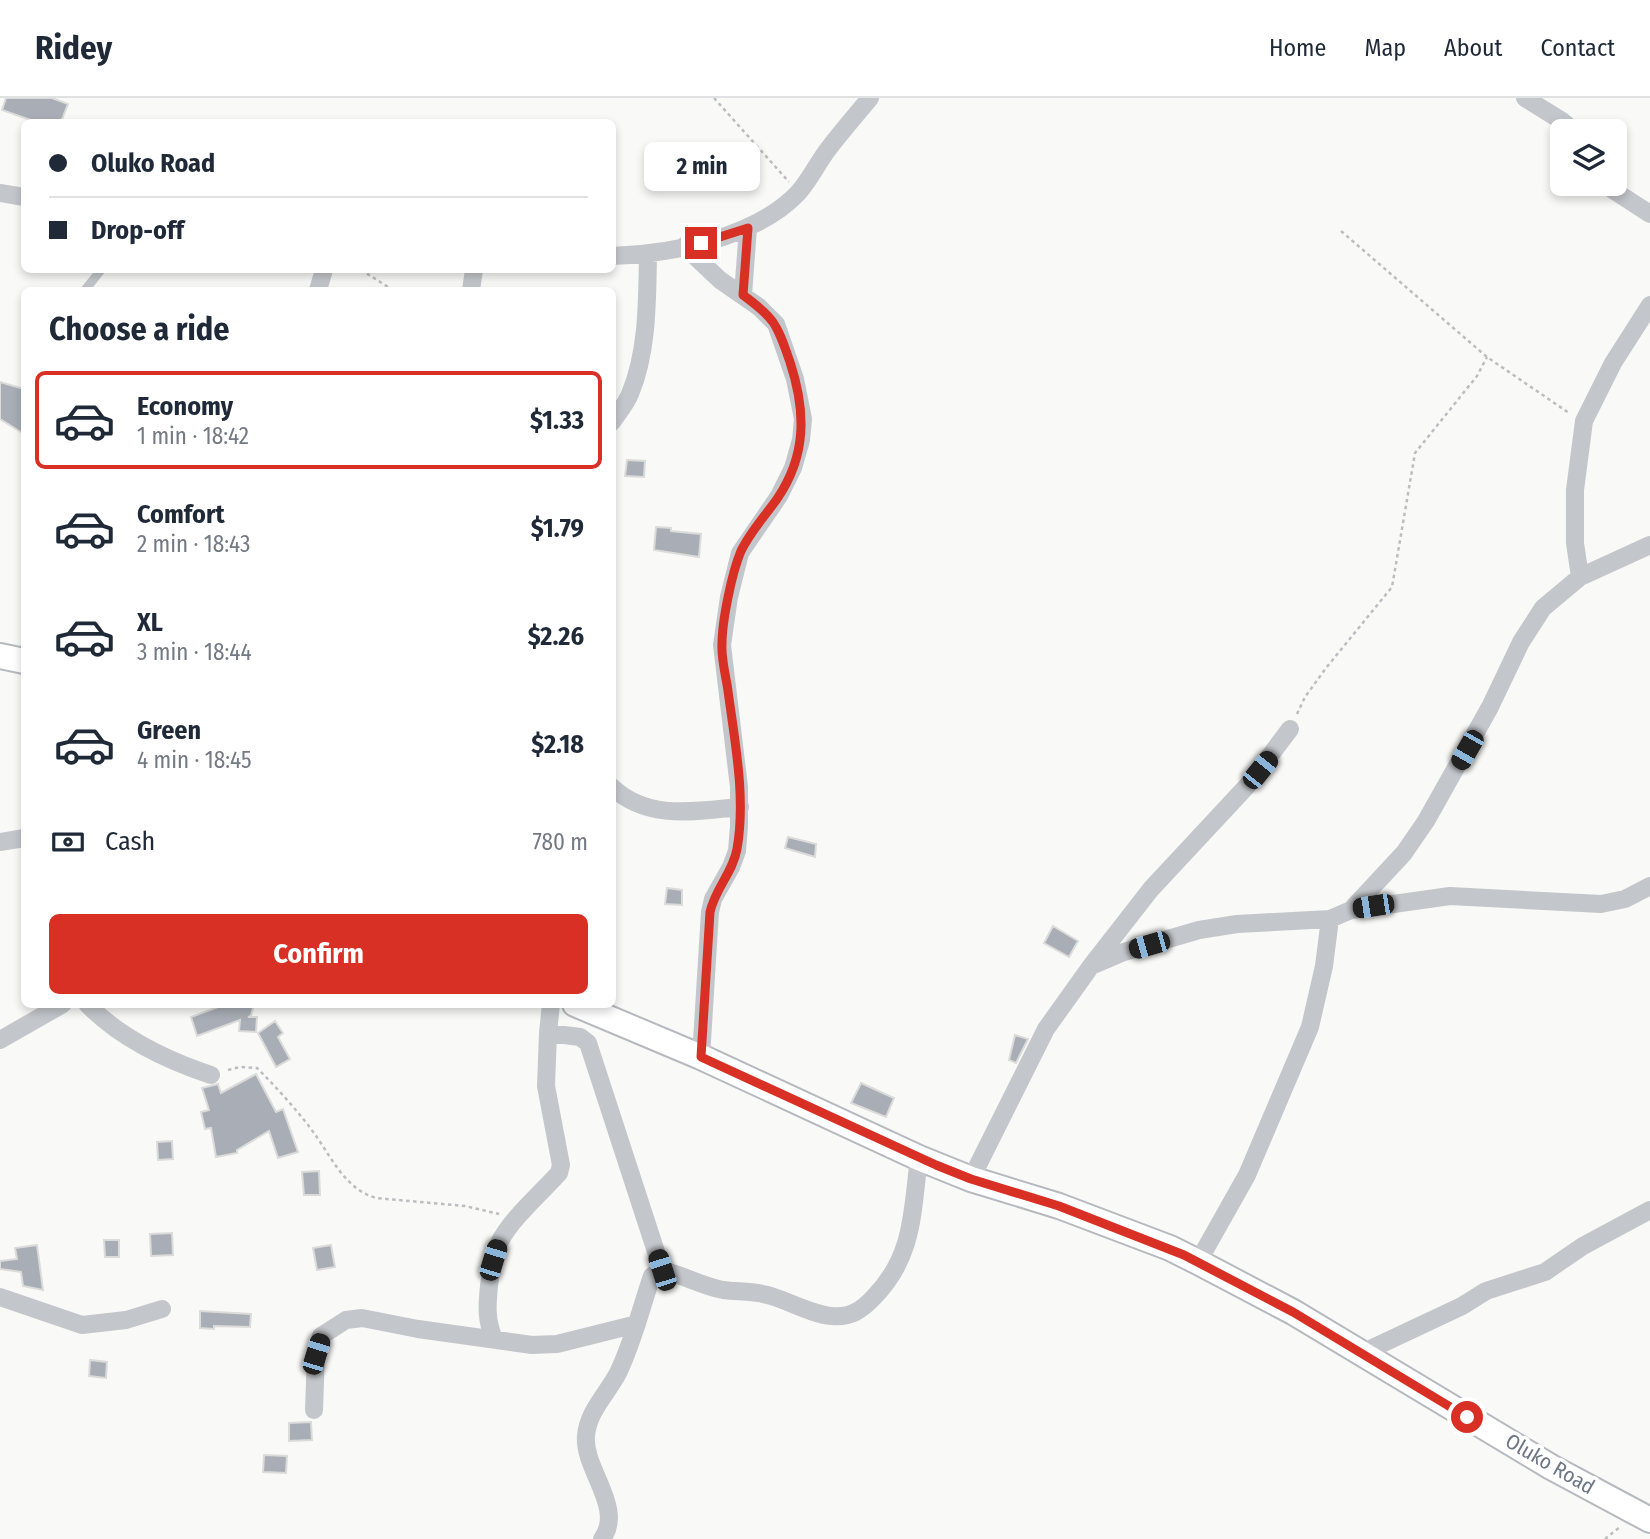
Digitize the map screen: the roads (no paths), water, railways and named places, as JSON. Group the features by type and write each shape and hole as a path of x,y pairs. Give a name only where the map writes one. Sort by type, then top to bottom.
{"main road":[{"path":"0,656 21,660"},
{"name":"Oluko Road","path":"585,1008 701,1057 919,1158 971,1179 1059,1206 1170,1248 1293,1312 1551,1466 1650,1520"}],"street":[{"path":"616,256 648,255 748,228 798,193 829,148 870,98"},
{"path":"1525,98 1559,119"},
{"path":"0,193 21,196"},
{"path":"1622,196 1650,214"},
{"path":"743,295 748,228"},
{"path":"684,246 720,280 743,295 776,324 795,379 803,419 801,440 793,468 779,496 740,552 729,597 722,645 740,807 737,851 713,899 710,912 701,1057"},
{"path":"616,416 630,396 641,356 647,303 648,255"},
{"path":"1580,577 1575,542 1575,490 1584,421 1613,363 1650,305"},
{"path":"1351,910 1404,853 1426,821 1490,707 1521,642 1543,608 1580,577 1650,545"},
{"path":"971,1179 1046,1029 1150,889 1247,786 1290,729"},
{"path":"616,791 642,807 680,813 740,807"},
{"path":"0,842 21,838"},
{"path":"1091,966 1124,952 1199,930 1237,924 1330,919 1351,910 1450,895 1601,904 1625,899 1650,886"},
{"path":"1198,1262 1247,1175 1310,1027 1324,967 1330,919"},
{"path":"0,1040 55,1008"},
{"path":"91,1008 138,1043 165,1058 211,1075"},
{"path":"494,1339 486,1310 493,1260 498,1245 508,1229 559,1173 561,1165 545,1086 551,1008"},
{"path":"548,1032 580,1037 588,1043 662,1270"},
{"path":"662,1270 698,1284 768,1295 831,1316 852,1315 877,1295 899,1266 911,1222 919,1158"},
{"path":"1360,1354 1462,1306 1486,1291 1545,1272 1583,1246 1650,1210"},
{"path":"602,1539 606,1533 609,1515 604,1493 588,1457 586,1438 589,1419 617,1375 652,1276 662,1270"},
{"path":"0,1297 82,1325 126,1320 162,1309"},
{"path":"314,1410 316,1354 321,1336 346,1320 362,1318 532,1345 557,1344 637,1324"}],"lane":[{"path":"87,287 99,273"}]}
